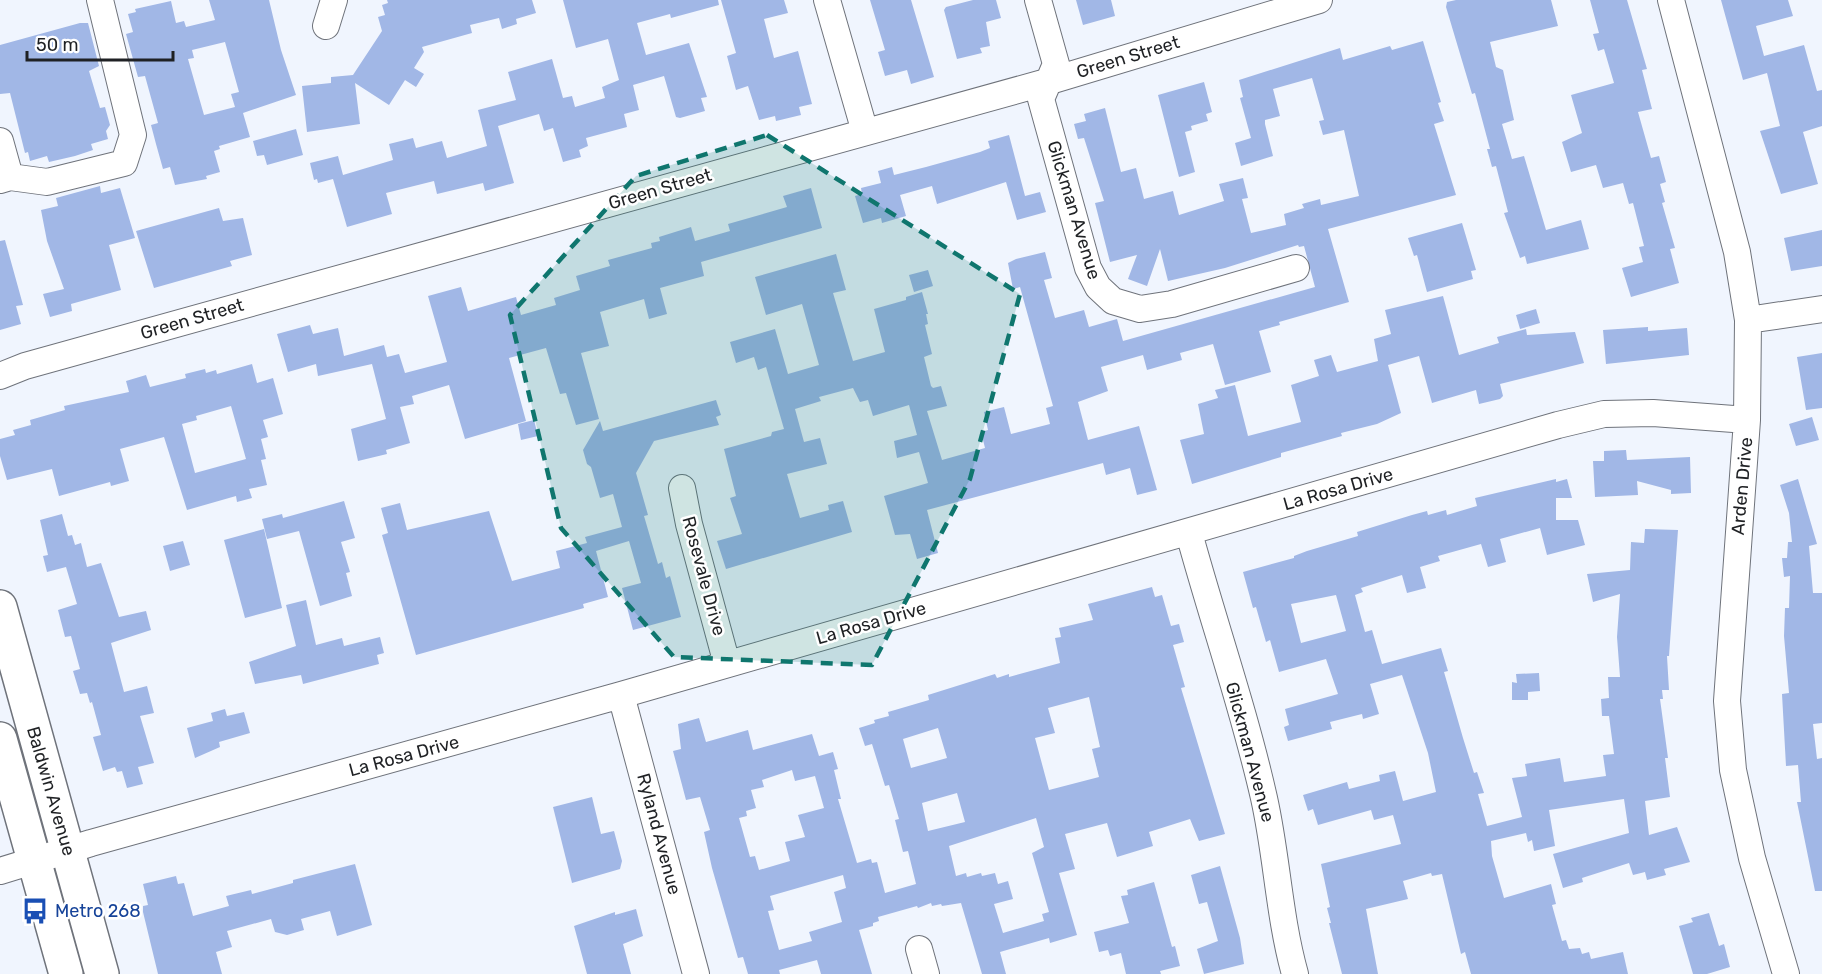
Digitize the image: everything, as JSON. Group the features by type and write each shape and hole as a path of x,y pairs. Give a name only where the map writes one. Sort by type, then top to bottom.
{"main road":[{"name":"Baldwin Avenue","path":"0,607 102,974"},
{"name":"Baldwin Avenue","path":"0,739 66,974"}],"street":[{"path":"0,141 5,179 47,182 124,162 133,135 100,0"},
{"path":"326,26 334,0"},
{"path":"827,0 865,132"},
{"name":"Glickman Avenue","path":"1038,0 1056,64 1041,99 1088,268 1098,287 1113,301 1140,309 1172,304 1296,268"},
{"name":"Green Street","path":"0,376 26,366 1050,81 1319,0"},
{"name":"Arden Drive","path":"1671,0 1737,252 1748,320 1747,420 1727,701 1733,770 1752,858 1786,974"},
{"path":"1748,320 1822,309"},
{"name":"La Rosa Drive","path":"0,871 1189,533 1558,425 1604,414 1653,413 1747,420"},
{"name":"Rosevale Drive","path":"682,488 689,524 727,664"},
{"name":"Glickman Avenue","path":"1189,533 1264,796 1274,846 1287,947 1294,974"},
{"name":"Ryland Avenue","path":"621,695 696,974"},
{"path":"919,949 926,974"}],"highlighted area":[{"path":"767,135 1020,294 970,479 872,665 674,657 561,528 510,315 636,176"}],"building":[{"path":"209,0 269,0 281,50 296,95 243,113 250,137 219,146 220,149 214,151 220,172 206,176 207,179 175,185 170,167 163,169 156,144 151,125 158,123 145,76 138,77 126,34 133,32 128,14 136,12 135,9 171,1 176,23 184,21 186,27 215,20","holes":["225,42 239,92 231,94 235,107 204,115 188,59 194,58 192,50"]},
{"path":"387,0 532,0 536,13 516,19 517,24 502,29 499,18 470,25 472,33 422,47 424,52 414,68 424,74 416,87 405,80 389,105 355,83 360,124 307,132 302,86 331,83 331,77 353,75 382,31 378,17 385,15 382,5 388,3"},
{"path":"563,0 718,0 719,5 671,18 670,14 637,23 646,55 689,43 707,97 701,98 705,111 676,117 664,76 633,85 639,110 624,114 627,127 586,138 588,146 579,150 581,157 563,162 553,128 544,131 539,114 498,126 514,183 485,191 483,183 437,194 434,181 386,193 392,214 347,227 333,179 318,183 317,179 314,180 310,163 338,156 343,175 393,160 389,144 413,138 416,148 442,141 447,158 487,146 478,110 516,100 508,72 552,59 563,98 572,96 575,107 605,98 602,87 619,80 608,39 576,48"},
{"path":"721,0 784,0 788,13 764,19 774,58 798,51 812,104 799,107 801,115 776,121 775,116 759,120 748,86 736,90 727,56 736,53"},
{"path":"870,0 911,0 934,77 911,84 907,70 885,76 878,52 885,50"},
{"path":"973,0 996,0 1001,18 986,22 990,46 980,48 982,53 957,59 944,10 946,7"},
{"path":"1076,0 1111,0 1115,16 1083,25"},
{"path":"1456,0 1551,0 1558,26 1490,42 1496,67 1503,70 1514,120 1502,124 1512,159 1524,156 1546,230 1581,220 1589,249 1527,264 1525,256 1520,258 1504,213 1508,212 1496,166 1492,167 1487,149 1490,149 1475,93 1472,94 1446,7 1447,2"},
{"path":"1590,0 1627,0 1647,69 1642,70 1652,109 1638,112 1651,158 1659,156 1666,182 1660,184 1665,202 1662,203 1675,248 1670,249 1679,283 1631,297 1622,268 1643,262 1639,247 1644,246 1633,203 1629,204 1623,183 1603,188 1596,165 1571,172 1562,142 1582,133 1571,95 1614,83 1604,49 1598,51 1593,34 1599,33"},
{"path":"1721,0 1788,0 1793,16 1756,26 1764,56 1804,45 1817,91 1822,90 1822,126 1803,132 1818,184 1781,194 1760,131 1780,126 1767,73 1743,80"},
{"path":"80,23 88,23 99,66 89,71 100,108 105,107 110,125 106,131 108,139 91,144 93,150 75,156 49,162 47,156 30,161 28,152 25,153 10,93 0,94 0,45"},
{"path":"1423,41 1441,102 1438,103 1444,121 1434,124 1456,195 1328,229 1349,302 1279,322 1280,325 1259,331 1271,372 1225,385 1213,344 1180,353 1182,360 1147,370 1143,355 1101,367 1108,391 1078,402 1088,440 1139,426 1157,490 1137,495 1130,468 1106,475 1103,463 927,510 938,553 917,559 910,534 895,535 884,496 928,483 919,452 897,458 894,441 917,435 909,405 873,416 868,400 860,402 853,388 819,397 821,401 795,409 804,442 820,438 827,464 787,474 800,518 829,510 828,505 843,501 852,532 726,569 717,541 742,534 730,498 736,496 724,449 771,436 772,432 784,429 766,367 758,370 754,357 736,363 730,342 775,329 788,374 819,365 802,304 766,315 755,277 836,254 846,290 833,293 853,361 885,352 874,309 906,300 906,297 922,292 928,314 926,314 928,324 925,325 932,354 924,357 931,386 933,388 941,386 947,406 927,411 942,460 985,448 981,432 988,430 984,412 1004,407 1011,434 1050,424 1046,408 1053,406 1020,287 1013,289 1008,263 1016,259 1045,252 1052,278 1044,280 1055,318 1084,310 1089,327 1117,319 1123,341 1315,287 1304,246 1299,247 1298,245 1225,268 1168,281 1160,249 1147,286 1128,279 1137,255 1110,262 1095,203 1104,201 1084,138 1078,139 1074,124 1086,121 1084,114 1105,108 1121,172 1136,168 1144,199 1173,191 1179,215 1224,201 1219,184 1243,178 1248,198 1242,199 1251,233 1286,225 1284,214 1304,208 1302,204 1320,199 1321,205 1359,196 1344,130 1323,135 1319,121 1324,120 1312,78 1273,89 1280,116 1265,120 1265,124 1273,156 1241,166 1235,143 1251,138 1240,98 1243,97 1239,80 1340,48 1343,60 1390,46 1392,50"},
{"path":"1204,82 1212,112 1206,114 1208,121 1191,126 1192,130 1185,132 1195,172 1179,177 1158,95"},
{"path":"296,129 303,155 267,165 264,155 257,156 253,141"},
{"path":"1009,135 1025,196 1040,192 1046,212 1017,220 1006,182 937,204 932,186 900,195 906,216 882,223 881,218 863,223 855,196 862,194 861,188 881,183 878,171 892,167 894,175 926,167 980,152 990,148 988,141"},
{"path":"100,186 101,193 120,188 135,238 109,245 121,290 71,304 72,311 50,317 43,294 64,289 47,241 41,210 58,206 56,198"},
{"path":"811,188 822,228 701,262 704,276 660,288 667,314 649,319 644,299 600,312 609,346 581,353 599,419 576,425 566,393 560,394 546,348 509,358 526,421 465,439 449,385 412,396 414,404 400,407 410,443 386,450 387,454 358,461 351,429 386,419 372,364 318,376 316,364 288,372 277,334 310,325 313,334 338,328 344,356 384,345 387,357 399,354 405,373 447,362 428,296 461,287 468,311 516,297 521,315 556,305 554,298 580,290 576,276 610,266 608,260 652,248 651,243 660,241 659,237 691,227 695,241 730,231 728,224 787,207 783,196"},
{"path":"219,208 223,221 243,218 252,255 230,261 232,266 154,288 136,231"},
{"path":"1462,223 1476,270 1471,271 1473,279 1427,292 1417,255 1414,256 1408,238"},
{"path":"1822,230 1822,266 1791,271 1784,238"},
{"path":"5,240 23,305 16,306 21,324 0,330 0,241"},
{"path":"928,270 933,286 914,292 909,275"},
{"path":"1443,296 1459,355 1499,343 1497,337 1526,329 1527,335 1575,332 1584,363 1500,384 1503,396 1500,399 1479,404 1476,390 1432,403 1419,356 1388,365 1401,413 1377,424 1341,433 1342,436 1281,453 1281,457 1192,484 1180,440 1204,434 1198,404 1218,398 1215,390 1235,385 1248,436 1301,422 1291,385 1319,376 1314,360 1331,355 1337,372 1378,361 1374,339 1391,334 1385,310"},
{"path":"1536,309 1540,323 1520,329 1516,315"},
{"path":"1648,327 1648,331 1687,328 1689,355 1606,364 1603,330"},
{"path":"1822,353 1822,408 1806,410 1797,357"},
{"path":"252,364 257,383 273,378 283,414 263,420 268,437 261,439 266,459 261,460 267,485 249,489 252,498 237,502 236,496 187,510 164,437 120,449 129,481 111,486 110,482 59,496 52,469 7,480 0,456 0,439 15,435 13,430 31,425 30,420 65,410 64,406 129,392 126,381 146,375 150,387 186,378 185,374 205,369 206,373 216,370 217,374","holes":["231,406 246,459 195,473 182,424 197,420 196,416"]},
{"path":"716,400 721,415 716,417 719,425 654,441 636,473 648,515 644,516 658,564 662,562 666,578 670,576 681,617 633,630 622,588 641,583 629,541 596,551 608,597 583,604 584,608 416,655 382,535 388,533 381,508 400,503 407,530 489,511 512,581 560,568 556,551 587,543 585,537 622,527 613,494 600,498 591,467 587,464 583,450 600,421 603,431"},
{"path":"1812,417 1819,440 1796,446 1789,424"},
{"path":"534,420 538,436 521,440 518,424"},
{"path":"1626,450 1627,460 1690,457 1691,493 1671,494 1671,490 1637,481 1638,495 1595,497 1593,461 1604,461 1604,451"},
{"path":"1556,479 1556,482 1567,479 1572,498 1556,498 1556,520 1578,520 1585,545 1547,555 1540,528 1500,539 1506,562 1488,567 1481,544 1438,556 1440,561 1420,567 1426,588 1407,593 1402,575 1361,588 1363,592 1355,595 1365,632 1372,630 1382,664 1441,648 1448,671 1444,672 1463,738 1474,773 1477,772 1484,793 1478,794 1487,826 1522,817 1512,778 1527,776 1525,764 1560,758 1564,782 1606,776 1603,755 1614,754 1609,716 1602,716 1601,699 1609,698 1608,677 1620,677 1617,637 1620,594 1593,602 1587,574 1630,570 1631,542 1644,543 1645,529 1678,530 1669,656 1667,656 1669,690 1662,690 1663,699 1660,699 1668,758 1665,758 1670,797 1645,801 1649,835 1677,827 1690,862 1664,869 1666,875 1647,880 1645,872 1633,875 1629,863 1582,878 1583,882 1563,888 1553,854 1629,833 1624,799 1549,810 1555,846 1534,851 1532,840 1528,842 1526,833 1491,841 1492,856 1504,898 1551,884 1556,904 1552,905 1562,941 1566,940 1569,949 1580,948 1582,954 1589,952 1591,959 1623,952 1628,974 1471,974 1465,952 1461,954 1442,874 1432,876 1431,873 1403,881 1408,899 1366,909 1378,974 1342,974 1329,923 1331,923 1327,908 1330,907 1321,864 1401,844 1393,815 1374,820 1371,810 1318,825 1313,809 1308,811 1303,795 1347,782 1349,789 1380,781 1379,775 1395,771 1403,801 1436,792 1428,753 1402,675 1370,684 1379,714 1363,719 1362,714 1330,722 1332,729 1288,741 1284,727 1289,725 1285,709 1338,694 1326,659 1279,672 1270,640 1266,642 1256,607 1253,608 1243,572 1294,558 1307,551 1358,536 1357,532 1412,515 1427,511 1428,515 1446,510 1447,515 1477,506 1475,498","holes":["1336,595 1346,631 1301,643 1291,604"]},
{"path":"1798,479 1817,544 1809,546 1813,593 1822,593 1822,723 1813,724 1817,759 1822,758 1822,891 1815,891 1797,802 1801,802 1798,765 1786,766 1782,694 1789,693 1784,636 1785,608 1789,608 1790,576 1784,577 1782,558 1787,558 1788,542 1792,542 1789,513 1780,485"},
{"path":"344,501 355,538 341,542 350,572 346,573 352,596 320,606 299,531 267,539 262,519 282,514 283,518"},
{"path":"62,514 68,536 72,535 75,545 81,543 87,567 101,563 119,617 146,611 151,630 111,643 124,692 147,686 154,713 140,716 154,763 138,767 143,784 127,788 122,771 117,772 115,767 103,771 93,737 101,735 92,702 90,703 87,693 80,694 73,671 80,669 71,636 65,637 58,610 77,604 66,567 47,572 43,556 48,555 40,520"},
{"path":"264,529 282,608 245,618 224,540"},
{"path":"183,541 190,565 170,571 163,546"},
{"path":"1152,587 1155,597 1162,595 1171,626 1179,624 1184,642 1173,645 1185,687 1181,688 1225,834 1199,841 1190,819 1149,832 1153,846 1117,857 1107,823 1065,834 1075,869 1059,873 1077,935 1050,943 1049,938 1000,952 1006,974 982,974 961,903 932,906 931,903 878,917 879,921 873,923 873,926 859,930 872,974 821,974 817,960 779,970 780,974 748,974 743,957 738,958 712,868 704,832 710,830 700,797 686,800 673,751 681,749 678,724 699,718 706,742 748,730 753,750 812,734 819,756 833,752 838,769 834,770 841,799 838,799 857,863 871,859 872,863 877,862 885,893 916,884 908,851 903,852 895,820 899,819 889,785 885,786 872,744 865,746 859,728 875,723 874,720 889,716 888,712 929,700 928,695 995,674 997,678 1009,674 1009,677 1060,663 1055,638 1061,637 1059,628 1093,620 1088,604","holes":["1089,697 1100,747 1092,749 1099,777 1049,790 1035,738 1055,733 1048,708","938,728 947,758 911,768 903,739","792,770 795,781 815,776 824,808 798,815 805,837 785,842 790,861 759,870 755,856 750,857 739,818 747,816 746,811 756,808 751,790 764,787 762,780","957,793 965,822 928,831 922,803","1036,818 1044,847 1032,853 1049,912 1042,914 1044,921 1003,933 994,904 1013,899 1008,881 998,884 995,873 982,876 981,873 967,877 966,873 956,876 949,846","843,875 846,888 834,892 842,922 809,932 812,941 779,950 768,911 774,910 770,896"]},
{"path":"306,600 316,645 342,638 344,646 380,637 384,653 377,655 379,664 303,684 301,675 255,684 249,662 296,646 286,605"},
{"path":"1539,673 1540,691 1528,692 1528,700 1512,700 1512,682 1517,683 1516,674"},
{"path":"225,709 227,716 244,712 250,733 219,742 220,747 195,758 187,728 213,721 211,713"},
{"path":"592,797 601,834 614,831 622,861 620,869 572,883 553,807"},
{"path":"355,864 372,925 337,936 330,911 301,919 304,930 287,935 275,932 271,919 227,931 232,947 216,952 222,974 158,974 143,912 143,906 148,905 143,884 176,876 178,884 184,883 193,916 229,906 226,896 251,890 252,894 293,883 293,880"},
{"path":"1220,866 1240,938 1244,964 1204,974 1197,949 1218,941 1207,902 1199,904 1191,875"},
{"path":"1154,882 1172,947 1175,946 1180,966 1160,971 1161,974 1126,974 1121,953 1110,956 1108,950 1099,952 1094,932 1129,923 1121,896 1128,895 1127,890"},
{"path":"636,909 643,936 623,944 631,974 587,974 574,926 615,912 615,915"},
{"path":"1709,913 1719,946 1724,944 1730,967 1707,974 1693,974 1679,926 1693,922 1691,918"}],"place":[{"name":"Metro 268","path":"35,911"}]}
